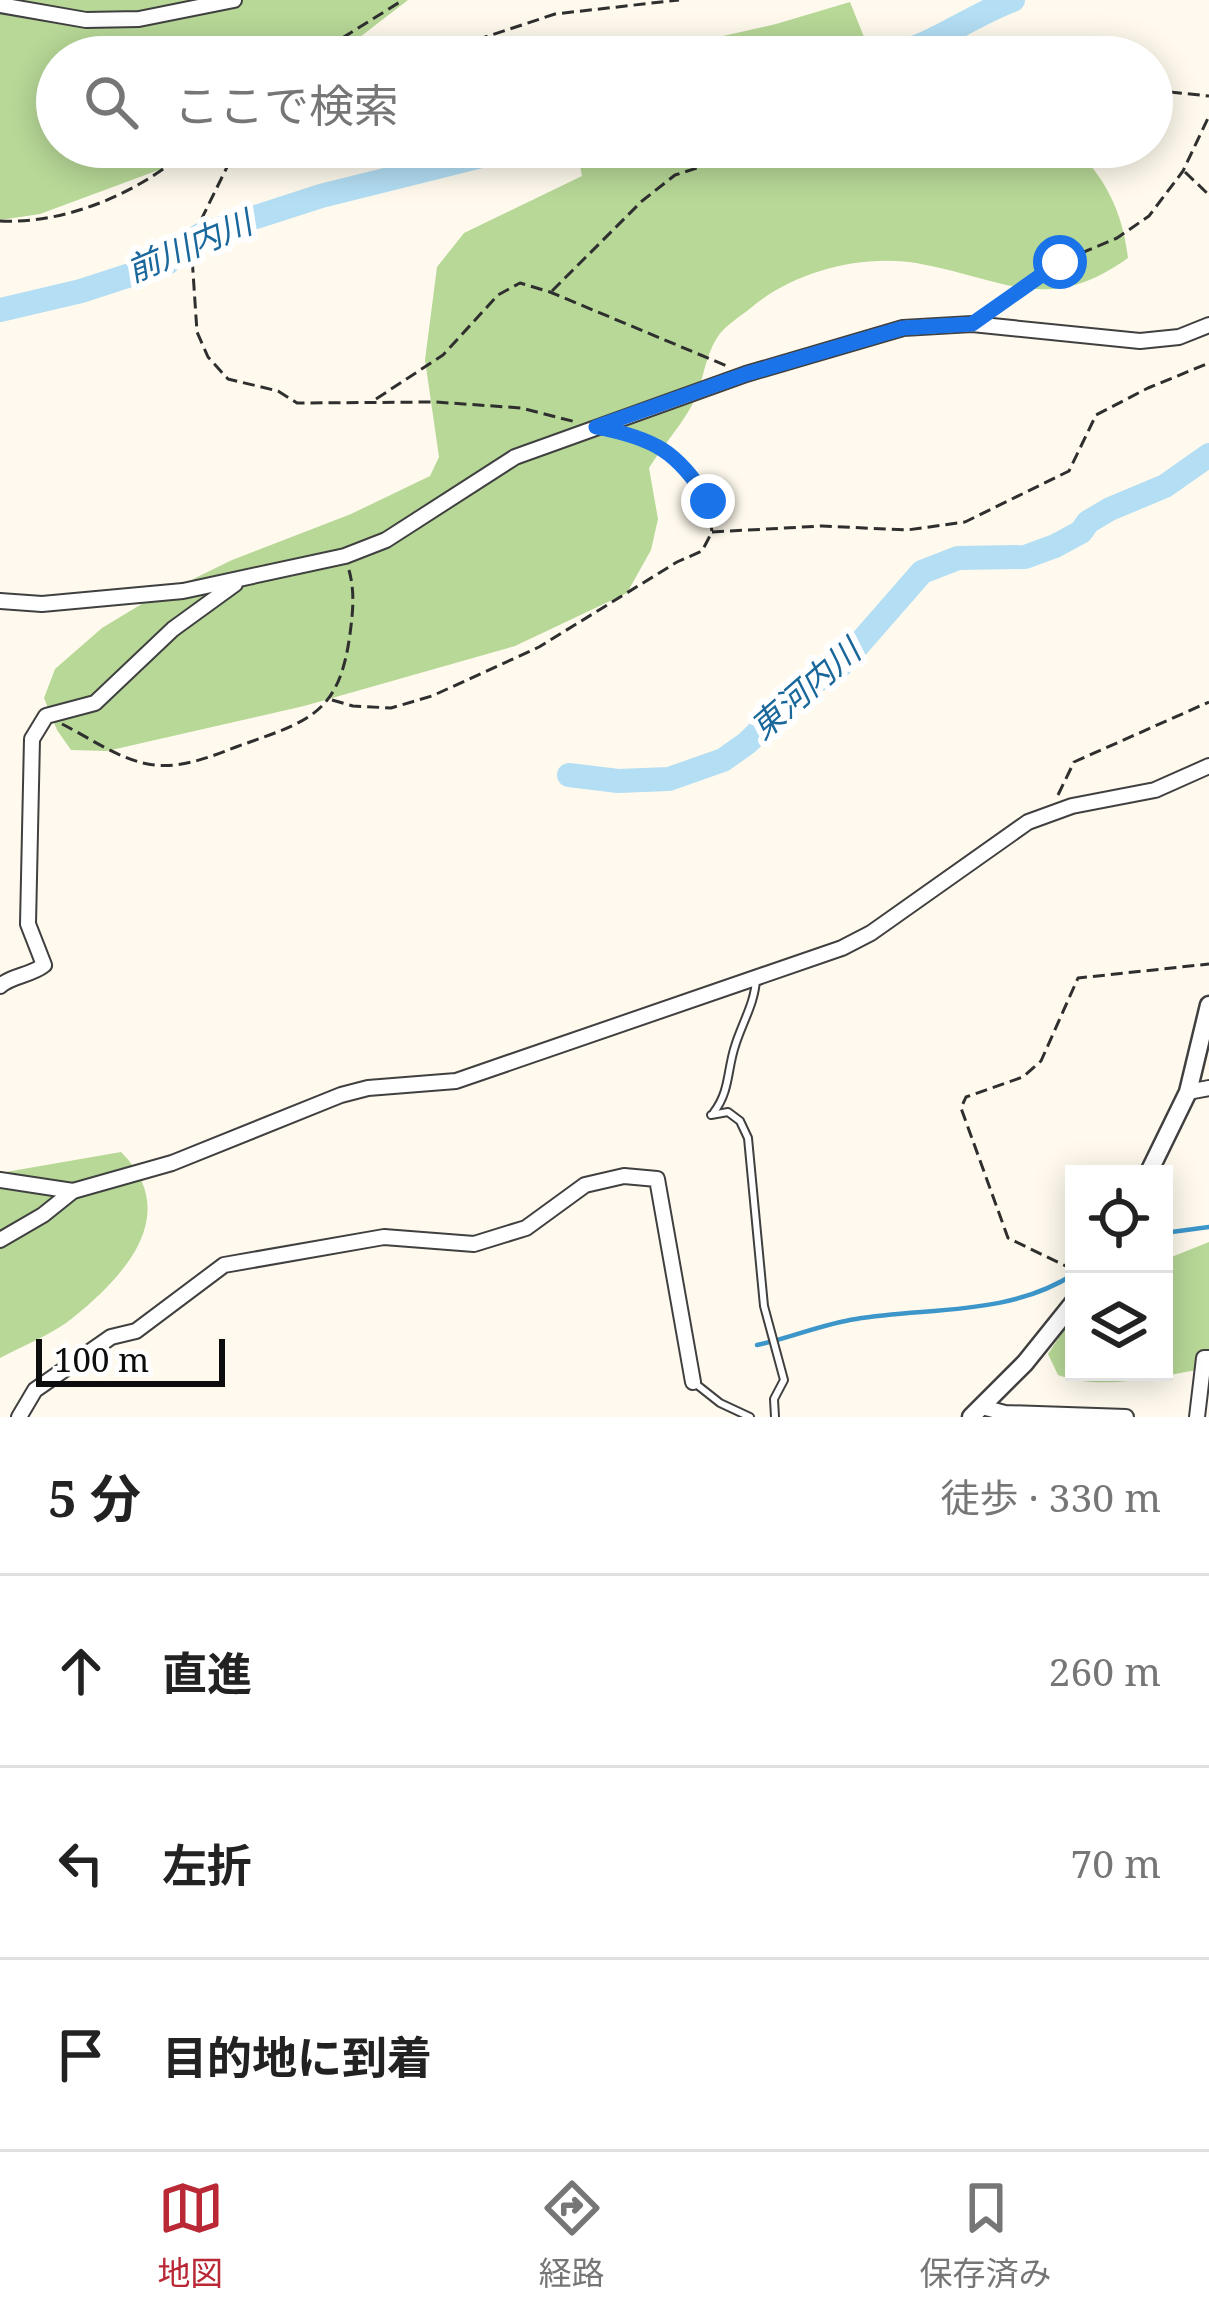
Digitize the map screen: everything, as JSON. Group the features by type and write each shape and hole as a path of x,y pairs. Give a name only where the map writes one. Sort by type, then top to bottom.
{"street":[{"path":"0,5 86,20 139,19 234,0"},
{"path":"0,602 42,604 183,591 345,556 386,540 515,457 746,374 903,328 972,324 1140,340 1179,337 1209,325"},
{"path":"0,986 6,980 31,976 44,965 28,924 32,739 46,716 95,703 173,629 240,581"},
{"path":"0,1240 74,1191 172,1163 340,1095 456,1081 842,948 872,933 1028,822 1051,811 1155,790 1209,766"},
{"path":"1152,1165 1188,1092 1209,1005"},
{"path":"1188,1092 1209,1088"},
{"path":"19,1417 35,1390 110,1337 136,1331 224,1265 384,1237 474,1244 526,1228 585,1185 624,1176 657,1179 693,1382"},
{"path":"0,1180 74,1191"},
{"path":"976,1412 1025,1363 1065,1313"},
{"path":"1197,1417 1204,1358 1209,1358"},
{"path":"976,1412 1126,1417"}],"lane":[{"path":"757,975 755,995 732,1054 729,1084 711,1115 728,1112 740,1121 748,1138 764,1306 784,1380 774,1400 776,1417"},
{"path":"693,1382 720,1403 750,1417"}],"path":[{"path":"346,36 403,0"},
{"path":"488,36 555,14 679,0"},
{"path":"1173,92 1209,96"},
{"path":"972,324 1060,262 1118,238 1150,216 1183,171 1209,116"},
{"path":"0,221 65,215 166,168"},
{"path":"227,168 199,224 191,257 197,332 208,357 228,379 278,391 297,404 375,400 521,408 596,427"},
{"path":"550,292 642,201 675,175 697,168"},
{"path":"1183,171 1209,195"},
{"path":"375,400 442,355 511,285 520,284 550,292 746,374"},
{"path":"712,532 822,526 907,530 965,522 1069,472 1096,415 1209,363"},
{"path":"332,700 391,708 432,696 539,647 702,551 712,532 708,501 688,467 655,445 623,432"},
{"path":"46,716 136,762 179,765 304,719 332,700 345,670 355,599 345,556"},
{"path":"1051,811 1074,762 1209,702"},
{"path":"1065,1266 1008,1238 961,1108 966,1097 1023,1077 1041,1060 1078,978 1209,964"}],"green space":[{"path":"0,0 408,0 361,36 36,36 36,168 164,168 40,214 0,220"},
{"path":"850,2 864,36 723,36"},
{"path":"580,168 1092,168 1111,197 1128,258 1100,275 1051,289 881,261 834,267 790,283 733,321 713,346 691,407 649,468 658,519 651,550 627,593 515,646 304,706 107,751 71,750 44,698 55,669 102,628 232,560 351,514 430,476 439,457 425,360 437,267 464,233 582,176"},
{"path":"121,1152 147,1197 147,1219 129,1261 67,1322 0,1358 0,1173"},
{"path":"1209,1242 1209,1368 1173,1374 1173,1273 1173,1256"},
{"path":"1065,1328 1065,1377 1058,1375 1048,1354"}],"waterway":[{"name":"前川内川","path":"939,36 1013,0"},
{"name":"前川内川","path":"0,310 81,291 167,263 200,235 321,196 434,168"},
{"name":"東河内川","path":"569,775 618,781 669,779 723,760 800,691 839,667 922,572 958,558 1025,557 1055,546 1110,509 1165,486 1209,455"},
{"path":"1173,1232 1209,1227"},
{"path":"757,1345 856,1319 996,1304 1065,1279"}],"route":[{"path":"708,501 688,467 655,445 596,427 746,374 903,328 972,324 1060,262"}]}
